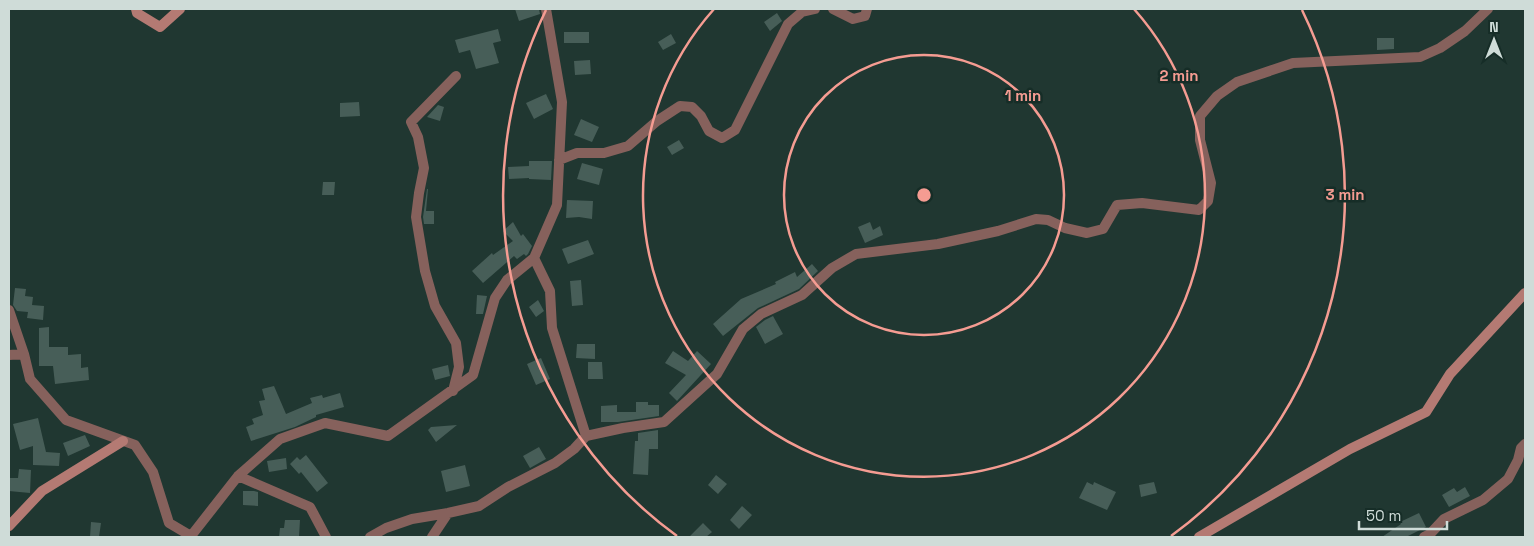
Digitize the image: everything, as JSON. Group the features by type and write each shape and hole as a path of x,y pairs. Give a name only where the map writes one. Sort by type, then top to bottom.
{"street":[{"path":"136,9 137,13 160,27 180,9"},
{"path":"9,310 30,378 66,420 135,445 153,472 169,523 191,536 238,476 280,439 325,423 388,436 473,375 495,298 507,280 534,258 557,205 562,102 546,9"},
{"path":"559,160 577,153 604,153 628,146 657,121 680,106 692,107 701,116 709,130 722,138 735,130 788,24 802,12 815,9"},
{"path":"833,9 853,19 865,16 867,9"},
{"path":"370,537 386,528 412,519 479,506 508,487 554,463 574,449 586,436 664,422 717,374 743,329 761,314 802,296 832,268 856,254 938,244 998,231 1036,219 1048,220 1065,228 1087,233 1103,229 1117,205 1142,203 1199,210 1208,200 1210,184 1200,140 1200,116 1217,96 1237,82 1293,63 1420,57 1440,48 1465,31 1488,9"},
{"path":"453,391 458,367 456,343 435,306 425,271 416,217 424,168 418,137 411,122 456,76"},
{"path":"534,258 550,291 554,335 586,436"},
{"path":"1199,537 1350,449 1426,412 1450,374 1525,293"},
{"path":"9,355 24,354"},
{"path":"9,526 42,491 123,440"},
{"path":"1424,537 1430,534 1444,519 1483,500 1508,479 1518,460 1521,448 1525,444"},
{"path":"238,476 310,507 326,537"},
{"path":"432,537 448,513"}],"building":[{"path":"515,9 539,9 540,14 519,21"},
{"path":"777,13 782,21 770,31 764,22"},
{"path":"498,29 501,41 493,43 499,63 476,69 470,50 459,53 455,40"},
{"path":"564,32 589,32 589,43 564,43"},
{"path":"671,34 676,43 663,50 658,42"},
{"path":"1377,38 1394,38 1394,49 1377,50"},
{"path":"590,60 591,74 575,75 574,61"},
{"path":"546,94 553,109 534,119 526,103"},
{"path":"359,102 360,116 340,117 340,103"},
{"path":"438,105 444,107 440,121 427,117"},
{"path":"581,119 599,127 592,142 574,135"},
{"path":"679,140 684,148 672,155 667,147"},
{"path":"529,161 552,161 551,180 509,179 508,167 529,166"},
{"path":"582,163 603,169 599,185 577,179"},
{"path":"323,182 335,182 334,195 322,195"},
{"path":"427,189 426,211 434,211 434,224 424,224 423,217"},
{"path":"567,200 593,201 592,219 566,218"},
{"path":"513,222 521,236 523,234 532,246 526,256 524,254 517,259 514,256 483,283 472,271 492,253 493,255 513,241 503,231"},
{"path":"870,222 873,230 880,226 883,235 865,243 858,227"},
{"path":"588,240 594,254 568,264 562,249"},
{"path":"812,264 818,271 799,289 758,308 723,336 713,324 741,299 776,284 775,282 795,272 797,277"},
{"path":"581,280 583,305 572,306 570,281"},
{"path":"15,288 26,289 25,296 33,297 32,305 44,306 43,320 27,318 28,312 17,311 13,305"},
{"path":"477,295 487,296 483,314 476,314"},
{"path":"538,300 544,311 536,317 529,307"},
{"path":"773,316 783,334 765,344 756,327"},
{"path":"49,327 49,347 68,347 68,355 81,354 81,368 88,367 89,380 55,384 53,366 39,366 39,328"},
{"path":"577,344 595,344 595,359 576,358"},
{"path":"673,351 688,361 697,351 711,364 677,401 669,393 686,375 665,363"},
{"path":"541,358 550,379 536,385 527,364"},
{"path":"588,362 602,362 603,379 588,379"},
{"path":"448,365 450,376 435,380 432,369"},
{"path":"274,386 286,414 312,403 310,398 322,395 323,398 340,393 344,407 316,415 316,417 295,427 251,441 246,427 254,424 252,419 263,415 259,401 265,400 262,389"},
{"path":"636,402 648,402 648,405 659,405 659,416 618,422 601,422 601,406 617,405 617,412 636,412"},
{"path":"38,418 46,452 60,453 59,466 33,465 33,446 20,450 13,424"},
{"path":"457,425 436,442 428,430 431,427"},
{"path":"658,430 658,449 649,449 648,475 633,474 635,441 638,441 638,433"},
{"path":"85,435 90,446 68,456 63,443"},
{"path":"539,447 546,459 530,468 523,456"},
{"path":"306,455 328,483 317,492 301,472 299,474 290,464 297,457 300,460"},
{"path":"286,458 287,469 269,472 267,461"},
{"path":"465,465 470,486 446,492 441,471"},
{"path":"19,469 31,470 30,493 9,491 9,478 18,478"},
{"path":"716,475 727,484 718,494 708,485"},
{"path":"1087,482 1093,485 1094,482 1116,492 1107,510 1079,498"},
{"path":"1154,482 1157,493 1141,497 1139,485"},
{"path":"1465,487 1470,496 1449,507 1442,495 1454,488 1457,492"},
{"path":"243,491 258,492 258,506 243,505"},
{"path":"742,506 752,515 739,529 730,520"},
{"path":"1419,513 1426,527 1406,537 1382,537 1401,524 1400,522"},
{"path":"285,520 300,520 299,537 279,537 280,528 284,528"},
{"path":"91,522 101,523 99,537 90,537"},
{"path":"703,523 712,532 706,537 689,537"}]}
